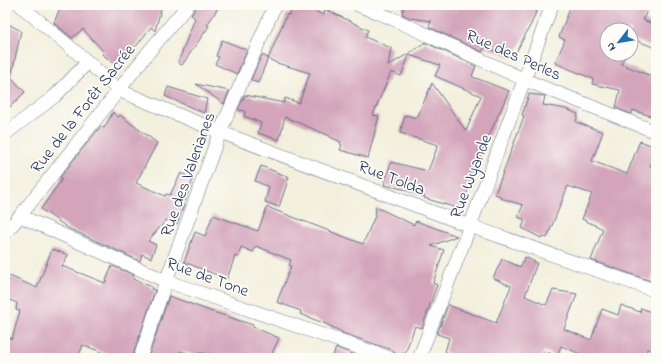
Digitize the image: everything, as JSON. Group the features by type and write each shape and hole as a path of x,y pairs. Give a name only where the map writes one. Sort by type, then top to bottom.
{"street":[{"path":"20,5 88,62 118,90"},
{"name":"Rue de la Forêt Sacrée","path":"5,233 20,216 118,90 188,5"},
{"name":"Rue des Valerianes","path":"140,358 220,132 275,5"},
{"name":"Rue des Perles","path":"358,5 390,18 525,80 656,132"},
{"name":"Rue Wyande","path":"419,358 552,5"},
{"path":"5,134 55,96 88,62"},
{"name":"Rue Tolda","path":"118,90 220,132 470,226 656,291"},
{"name":"Rue de Tone","path":"20,216 166,281 389,358"}],"building":[{"path":"61,5 162,5 155,31 151,27 121,66 117,62 115,64 102,54 104,52 83,29 72,38 54,23"},
{"path":"198,5 220,5 207,25 209,26 182,65 178,63 195,18 191,15"},
{"path":"293,5 299,5 324,15 325,9 368,30 365,37 391,48 388,66 424,44 424,42 476,66 472,76 473,77 509,91 485,145 484,144 460,209 424,198 425,197 403,189 384,185 391,162 428,171 438,145 400,133 405,115 417,118 432,83 466,131 481,96 435,76 440,65 409,55 401,76 391,72 373,115 379,116 368,158 340,150 342,145 340,144 341,142 285,117 279,140 258,133 261,123 244,116 245,111 238,110 245,95 284,103 285,98 299,103 310,73 268,59 287,14 289,15"},
{"path":"404,5 446,5 456,9 458,5 539,5 513,58 485,47 482,52 429,27 431,21 410,18 402,14"},
{"path":"571,5 649,5 643,20 656,25 656,48 639,42 639,22 599,22 599,62 622,62 621,64 656,78 656,118 633,110 631,114 616,108 620,90 592,84 593,79 555,63 565,40 559,37"},
{"path":"5,22 21,31 11,77 25,92 5,112"},
{"path":"222,40 247,50 237,74 215,64 219,57 216,56"},
{"path":"262,55 268,58 258,83 251,80"},
{"path":"196,84 229,91 224,104"},
{"path":"168,87 207,99 204,113 165,96"},
{"path":"529,94 545,96 543,105 566,109 578,114 576,122 603,132 592,161 627,174 640,141 656,147 656,152 650,166 656,168 656,265 651,281 591,260 603,229 582,219 592,194 568,186 547,238 542,236 541,238 522,228 525,220 518,217 523,205 500,198 500,196 495,194 524,116 522,115"},
{"path":"113,112 118,117 120,115 157,143 136,183 165,196 166,194 170,195 181,173 193,179 177,224 166,220 148,241 156,245 151,258 142,254 140,261 68,228 41,209 62,179 60,177 101,126 104,128"},
{"path":"261,166 289,177 279,207 265,202 269,187 255,181"},
{"path":"267,207 363,244 375,216 376,207 414,225 416,221 457,236 431,246 444,250 433,283 437,285 422,328 415,326 405,354 402,353 401,358 397,358 392,350 342,333 326,324 300,314 301,311 277,302 291,266 289,266 291,260 256,246 253,252 241,247 238,257 235,256 227,279 184,262 195,232 205,236 213,215 258,231"},
{"path":"52,249 68,255 62,266 105,283 112,266 134,275 133,279 152,287 151,289 155,290 132,358 106,358 107,354 83,345 78,358 5,358 5,336 12,339 20,311 16,310 17,303 5,298 5,274 37,288"},
{"path":"525,257 537,263 525,296 546,305 553,290 577,294 564,329 591,340 602,309 618,315 621,305 640,312 641,308 656,314 656,341 654,351 647,349 644,358 590,358 561,346 557,356 544,351 541,358 462,358 445,352 449,338 437,334 448,305 496,323 511,286 493,278 502,259 520,267"},
{"path":"169,296 253,325 253,327 279,338 270,358 228,358 219,355 197,352 196,355 180,351 177,358 148,358"},
{"path":"336,348 364,358 332,358"}]}
